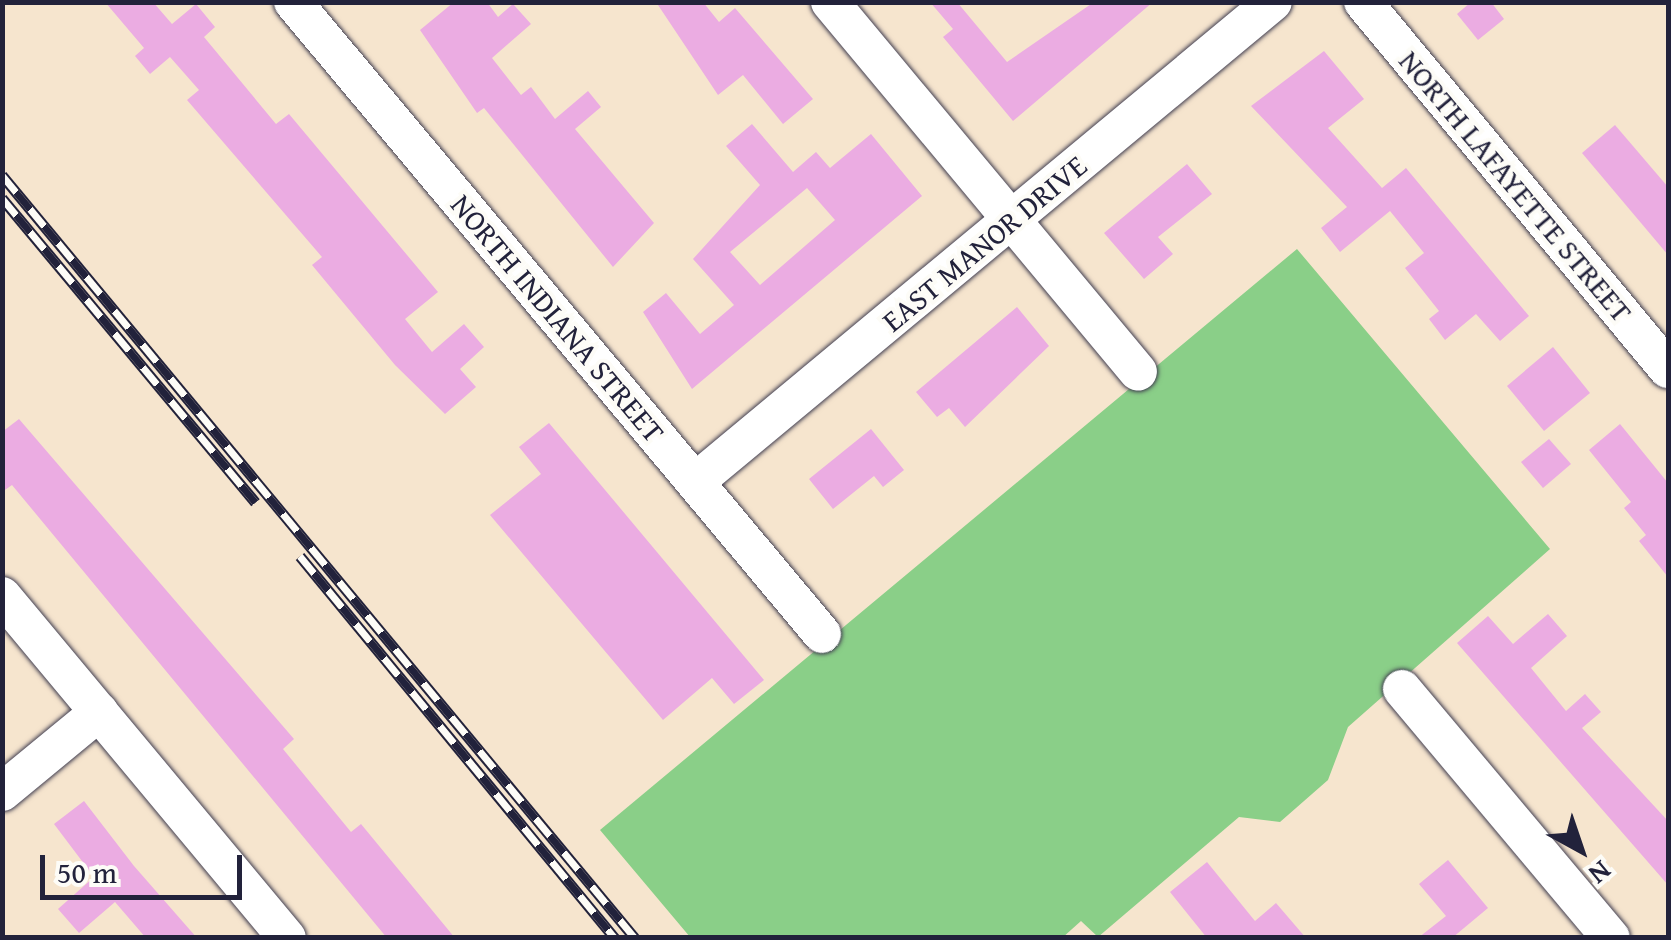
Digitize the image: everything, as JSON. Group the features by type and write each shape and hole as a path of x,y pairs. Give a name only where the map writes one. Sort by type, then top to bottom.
{"street":[{"name":"NORTH INDIANA STREET","path":"294,2 822,634"},
{"path":"830,2 1138,372"},
{"name":"EAST MANOR DRIVE","path":"695,482 1273,2"},
{"name":"NORTH LAFAYETTE STREET","path":"1363,2 1668,369"},
{"path":"2,596 287,938"},
{"path":"1402,689 1611,938"},
{"path":"2,792 99,712"}],"green space":[{"path":"1297,249 1550,549 1348,727 1328,780 1280,822 1239,817 1098,937 1081,921 1062,938 690,937 600,830"}],"building":[{"path":"105,2 153,2 172,24 196,4 215,27 204,37 276,124 289,114 438,292 405,319 432,352 464,324 484,347 460,369 476,387 445,414 395,365 312,265 322,257 187,100 199,90 170,57 150,74 135,56 144,48"},
{"path":"454,2 487,2 498,17 513,4 531,24 492,58 521,95 531,87 555,119 588,91 601,107 575,129 654,223 613,267 484,108 477,113 420,30"},
{"path":"656,2 703,2 719,22 735,8 813,99 783,124 743,75 718,95"},
{"path":"930,2 957,2 1007,62 1094,2 1153,2 1013,121 943,37 953,29"},
{"path":"1471,2 1491,2 1504,19 1478,40 1457,14"},
{"path":"1324,51 1364,99 1328,128 1382,188 1406,168 1529,316 1500,341 1476,314 1445,340 1429,319 1439,311 1405,268 1424,253 1390,211 1340,252 1321,228 1347,207 1251,106"},
{"path":"752,124 793,172 816,152 830,168 871,134 922,196 692,389 643,312 666,293 700,334 734,305 693,259 760,185 726,146","holes":["807,188 835,220 760,285 730,252"]},
{"path":"1615,125 1668,187 1668,255 1582,153"},
{"path":"1187,164 1212,194 1158,237 1173,254 1144,279 1104,233"},
{"path":"1017,307 1049,346 965,427 949,408 937,417 916,392"},
{"path":"1553,347 1590,393 1544,431 1507,386"},
{"path":"19,419 294,739 283,749 351,832 361,824 455,938 387,938 12,485 2,492 2,432"},
{"path":"549,423 764,680 734,704 712,678 663,720 490,515 541,474 519,447"},
{"path":"1620,424 1668,483 1668,577 1639,541 1646,535 1624,508 1631,502 1589,450"},
{"path":"871,429 904,470 883,487 874,476 833,509 809,479"},
{"path":"1549,439 1571,464 1543,488 1521,462"},
{"path":"1548,614 1567,636 1531,668 1566,711 1585,694 1601,712 1582,728 1668,821 1668,885 1457,643 1488,616 1513,644"},
{"path":"84,801 197,938 146,938 115,902 79,933 58,909 94,877 54,824"},
{"path":"1448,860 1488,908 1452,938 1418,938 1446,916 1419,884"},
{"path":"1207,862 1255,921 1276,903 1306,938 1207,938 1170,892"}],"railway":[{"path":"2,175 635,938"},
{"path":"2,198 255,502"},
{"path":"300,556 615,938"}]}
